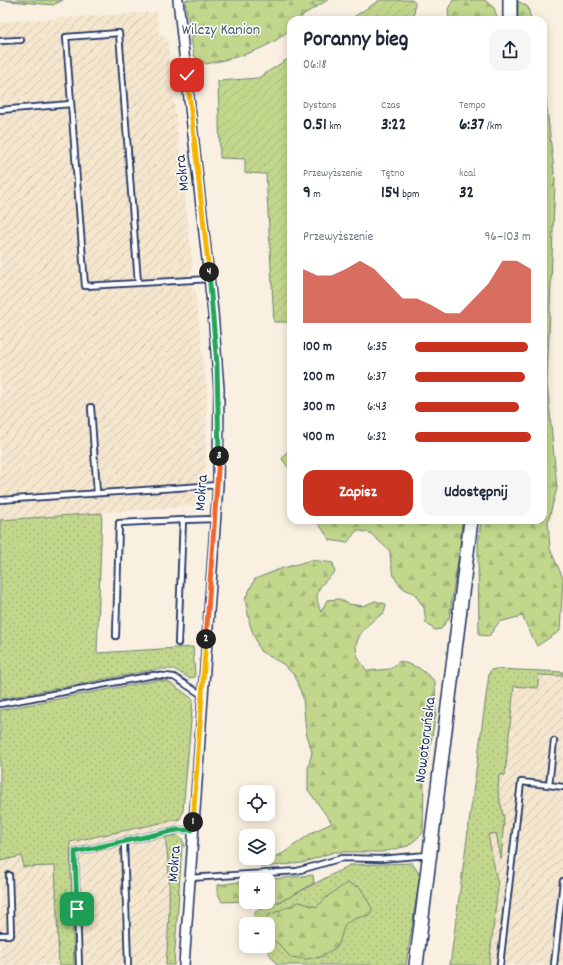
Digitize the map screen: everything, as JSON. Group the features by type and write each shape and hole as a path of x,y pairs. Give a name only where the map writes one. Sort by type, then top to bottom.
{"main road":[{"path":"510,0 510,16"},
{"name":"Nowotoruńska","path":"416,965 470,524"}],"street":[{"name":"Mokra","path":"178,0 210,279 218,389 218,485 192,830 184,965"}],"lane":[{"path":"138,283 119,33 66,37 85,286 210,279"},
{"path":"0,41 21,40"},
{"path":"0,110 71,104"},
{"path":"91,407 97,493"},
{"path":"0,500 218,485"},
{"path":"116,636 119,523 215,519"},
{"path":"178,643 183,520"},
{"path":"0,704 154,675 174,677 202,695"},
{"path":"549,786 554,741"},
{"path":"500,965 521,782 563,787"},
{"path":"79,965 75,852 177,830 192,830"},
{"path":"124,842 128,965"},
{"path":"189,879 297,871 342,858 380,859 429,855"},
{"path":"0,935 11,935 9,875"},
{"path":"554,965 563,881"}],"shaded area":[{"path":"157,12 159,34 167,39 193,266 190,271 192,288 195,288 207,393 204,505 0,520 0,22"},
{"path":"494,674 563,676 563,965 454,965"},
{"path":"180,819 167,965 0,965 0,857"}],"green space":[{"path":"0,0 63,0 53,5"},
{"name":"Wilczy Kanion","path":"185,0 328,0 302,16 287,16 287,32 273,42 252,52 206,64 194,56"},
{"path":"380,0 412,0 415,3 414,16 355,16"},
{"path":"453,0 485,0 494,8 497,16 449,16 448,9"},
{"path":"518,1 528,7 530,16 518,16"},
{"path":"287,60 287,322 274,322 266,174 245,173 245,159 220,158 218,81 258,78"},
{"path":"547,109 555,180 547,383"},
{"path":"547,383 557,488 548,522 550,549 563,578 560,631 537,646 522,616 499,622 489,636 479,635 478,544 480,524 547,524"},
{"path":"287,452 287,466 282,459"},
{"path":"102,513 97,653 193,647 195,677 189,678 174,669 158,669 0,699 0,520"},
{"path":"319,524 462,524 460,548 449,618 441,629 435,630 426,623 424,608 414,593 402,587 394,577 390,551 370,533 357,530 347,543 330,540"},
{"path":"311,560 333,563 335,572 325,581 318,593 318,605 321,612 327,600 339,599 349,604 363,606 375,601 386,604 384,613 368,625 359,637 357,643 356,650 358,657 367,671 390,669 400,661 419,668 435,681 436,714 424,779 423,833 408,846 382,852 334,852 302,863 263,867 260,865 275,865 275,856 282,854 313,832 332,823 308,790 308,768 312,752 306,732 303,698 295,676 283,664 260,651 250,625 245,599 255,579 280,569"},
{"path":"491,670 563,672 563,676 538,675 538,688 514,686 505,775 499,775 498,791 504,819 501,859 496,833 488,835 498,886 489,965 450,965 489,674"},
{"path":"157,680 169,682 193,699 183,811 180,819 70,842 74,965 59,965 55,866 23,867 22,856 0,861 0,710"},
{"path":"176,835 182,839 185,846 182,846 174,965 166,965 169,917 169,868 165,837"},
{"path":"412,863 420,875 406,965 277,965 269,953 275,953 275,917 254,917 255,912 259,909 275,909 275,903 350,865"},
{"path":"313,875 314,883 284,900 275,902 275,879"},
{"path":"239,882 239,901 222,902 218,894 218,885"},
{"path":"347,883 360,887 372,908 370,915 356,918 345,924 338,946 321,957 305,959 290,957 275,941 275,917 267,917 299,902 317,907 328,896"}],"route":[{"path":"77,909 75,852 177,830 192,830 218,485 219,413 213,312 187,75"}]}
